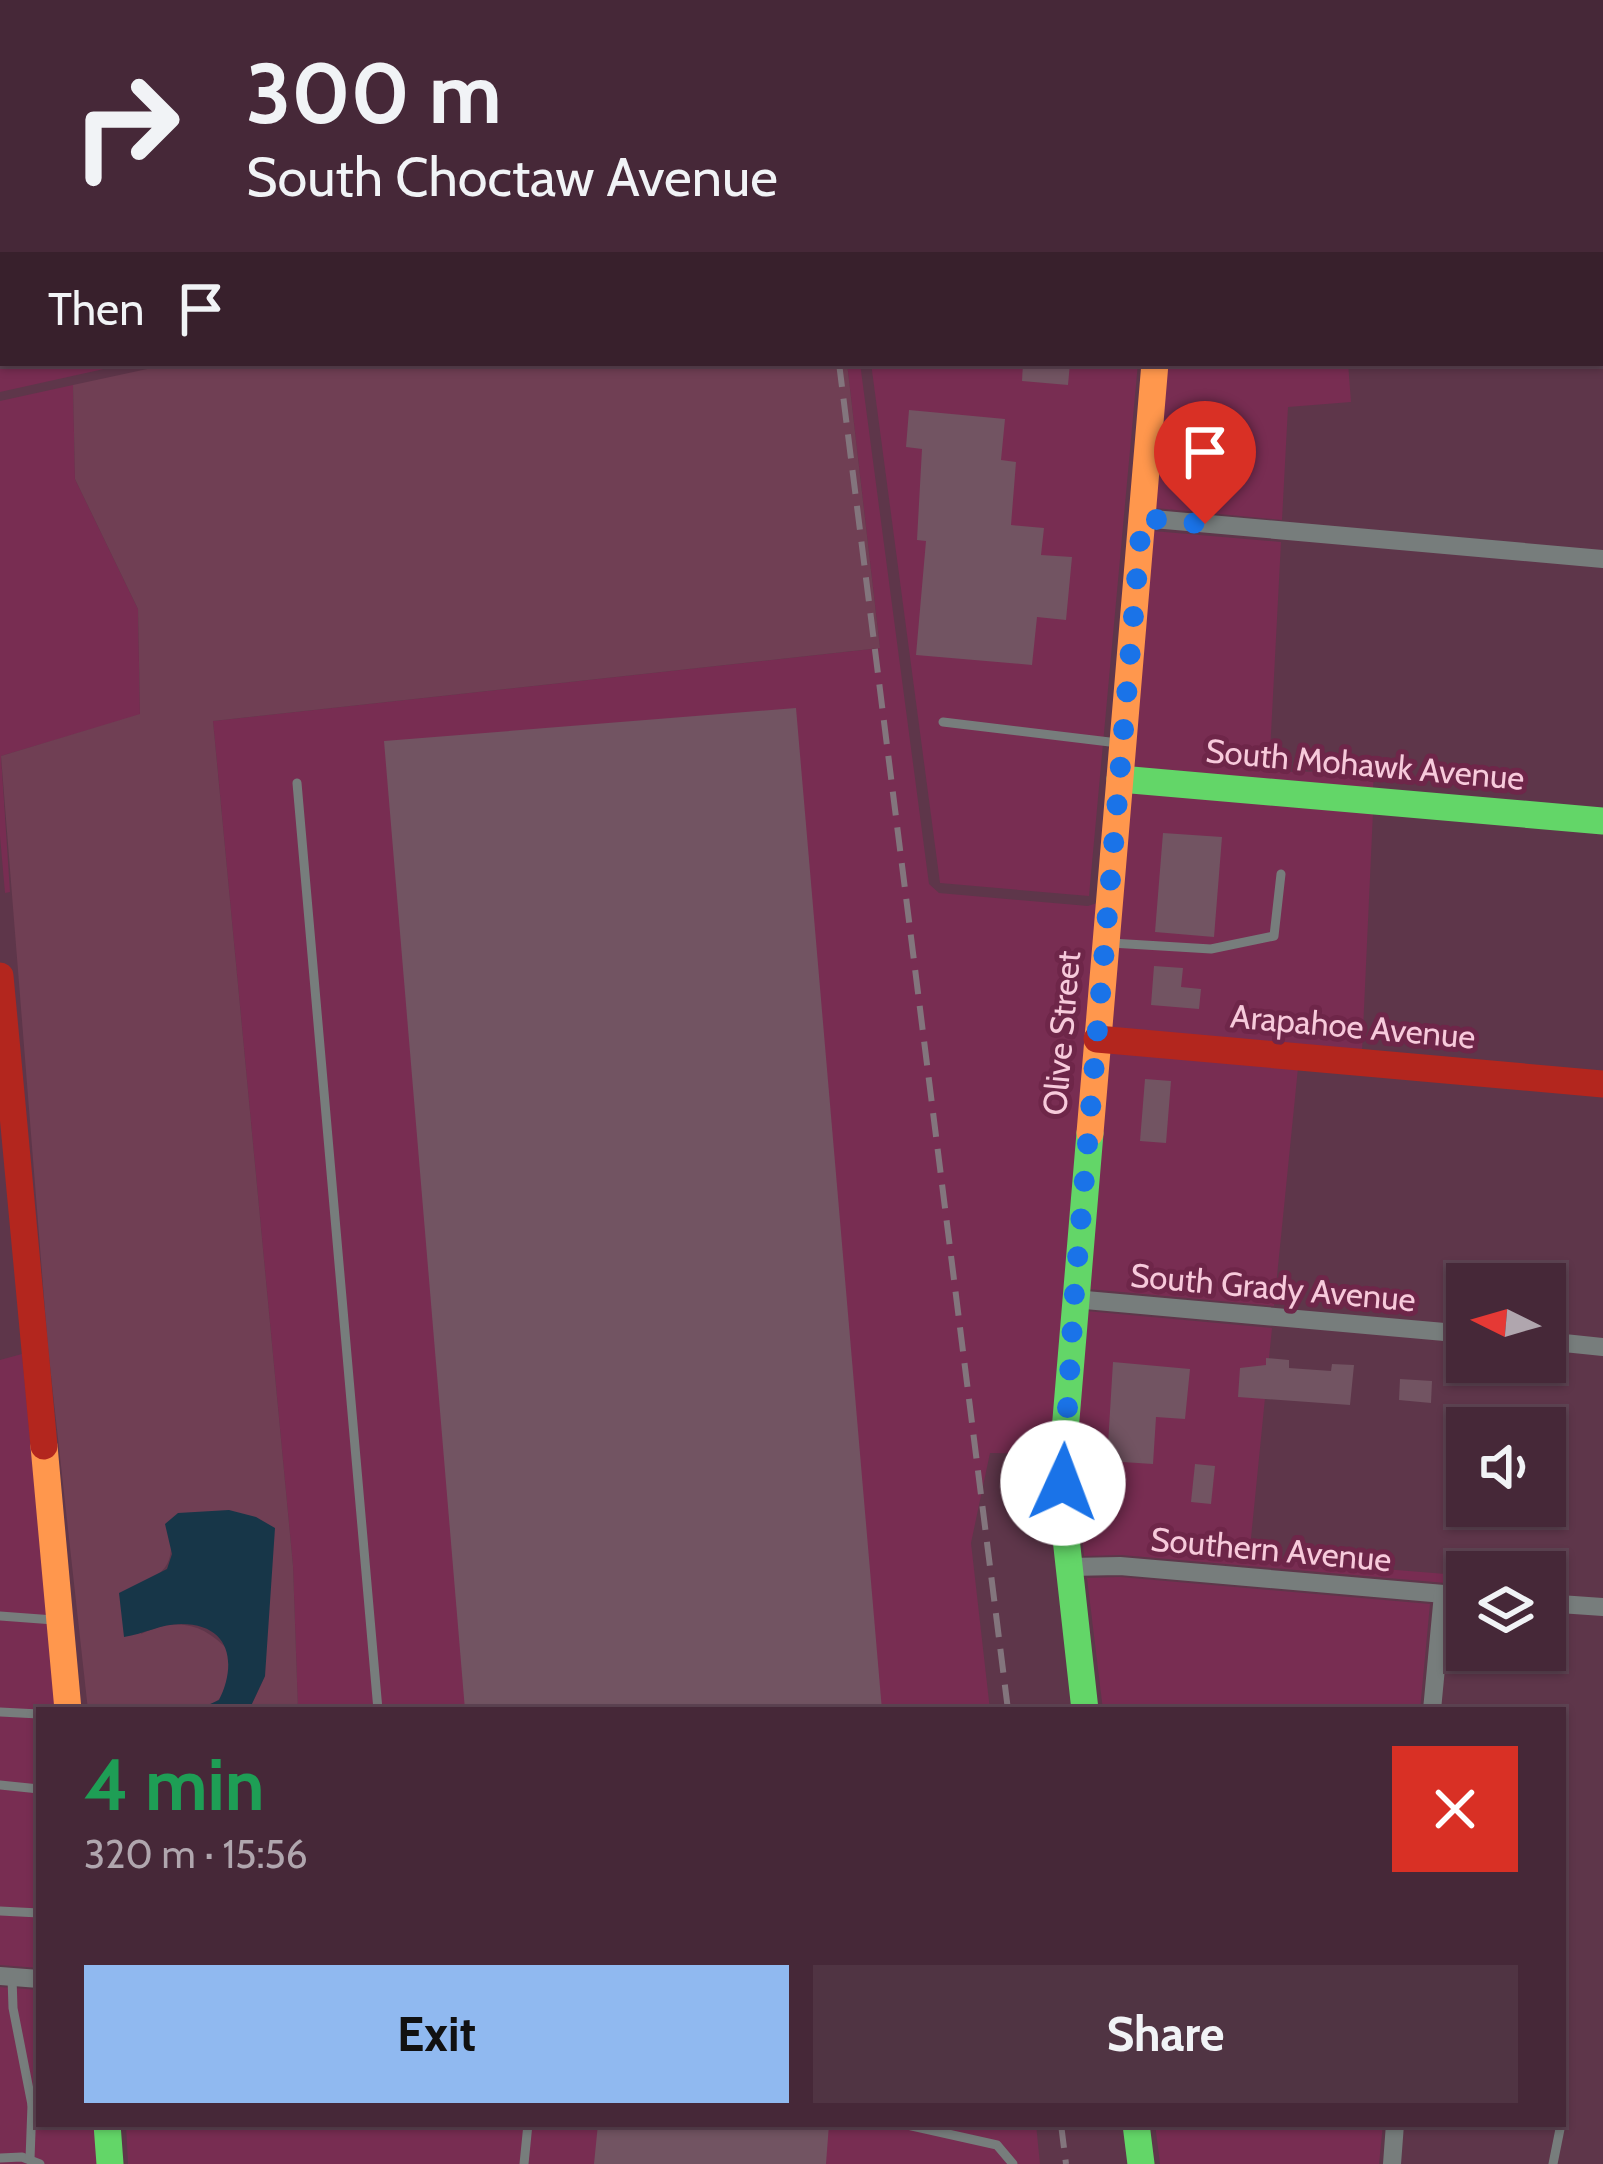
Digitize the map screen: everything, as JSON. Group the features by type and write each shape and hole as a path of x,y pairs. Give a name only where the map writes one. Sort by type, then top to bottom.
{"main road":[{"name":"Olive Street","path":"1085,1707 1069,1568 1063,1455 1155,366"},
{"name":"South Mohawk Avenue","path":"1120,779 1603,821"},
{"path":"0,976 11,1226 68,1707"},
{"name":"Arapahoe Avenue","path":"1097,1040 1603,1084"},
{"path":"107,2127 110,2164"},
{"path":"1136,2127 1141,2164"}],"street":[{"path":"1142,518 1603,559"},
{"name":"South Grady Avenue","path":"1074,1299 1446,1332"},
{"path":"1566,1343 1603,1347"},
{"name":"Southern Avenue","path":"1069,1568 1120,1566 1446,1594"},
{"path":"1432,1707 1443,1594"},
{"path":"1566,1604 1603,1607"},
{"path":"6,1977 36,1979"},
{"path":"1392,2164 1395,2127"}],"lane":[{"path":"943,722 1123,744"},
{"path":"297,783 378,1707"},
{"path":"1106,943 1211,949 1274,936 1281,874"},
{"path":"0,1616 60,1621"},
{"path":"0,1712 36,1714"},
{"path":"0,1785 36,1789"},
{"path":"0,1911 36,1913"},
{"path":"0,2158 35,2162 36,2105 6,1977"},
{"path":"524,2164 528,2127"},
{"path":"916,2127 997,2145 1013,2164"},
{"path":"1553,2164 1560,2127"}],"shaded area":[{"path":"0,366 117,366 0,392"},
{"path":"161,366 847,366 880,648 213,721 293,1566 298,1707 250,1707 265,1676 171,1538 168,1563 151,1580 141,1634 178,1625 210,1635 230,1652 226,1688 220,1698 203,1707 88,1707 48,1348 1,756 140,714 138,609 75,479 73,385"},
{"path":"847,366 860,366 929,884 939,893 1097,903 1050,1454 990,1453 971,1543 990,1707 298,1707 293,1566 213,721 880,648"},
{"path":"871,366 1138,366 1089,896 940,883"},
{"path":"1167,366 1348,366 1351,402 1288,407 1282,520 1155,508"},
{"path":"73,385 75,479 138,609 140,715 1,756 10,892 5,893 0,836 0,401"},
{"path":"1153,531 1281,542 1269,772 1374,771 1373,790 1133,769"},
{"path":"1131,791 1373,812 1362,1052 1111,1030"},
{"path":"1109,1052 1298,1068 1274,1306 1088,1289"},
{"path":"1086,1311 1272,1328 1249,1558 1446,1574 1446,1583 1121,1555 1084,1556 1075,1456"},
{"path":"22,1354 56,1707 36,1707 36,1968 0,1965 0,1360"},
{"path":"1087,1578 1430,1604 1420,1707 1103,1707"},
{"path":"0,1987 36,1990 36,2127 94,2127 98,2164 0,2164"},
{"path":"126,2127 1036,2127 1040,2164 128,2164"},
{"path":"1155,2127 1383,2127 1379,2164 1160,2164"}],"water":[{"path":"229,1510 275,1528 265,1676 250,1707 204,1707 219,1700 228,1673 226,1648 211,1631 181,1624 124,1637 119,1593 167,1569 172,1554 165,1524 178,1513"}],"building":[{"path":"1023,366 1070,366 1068,385 1022,381"},
{"path":"909,410 1005,419 1001,460 1016,462 1011,525 1044,528 1041,555 1072,557 1066,620 1037,617 1032,665 916,655 926,541 917,540 922,449 906,447"},
{"path":"796,708 882,1707 465,1707 384,741"},
{"path":"1163,833 1222,837 1214,937 1155,932"},
{"path":"1154,966 1183,968 1181,987 1201,989 1199,1009 1151,1005"},
{"path":"1145,1079 1171,1081 1166,1143 1140,1141"},
{"path":"1266,1358 1289,1360 1289,1368 1331,1371 1332,1364 1354,1365 1350,1405 1238,1397 1240,1368 1266,1365"},
{"path":"1113,1362 1190,1369 1185,1419 1156,1417 1153,1464 1107,1461"},
{"path":"1400,1379 1432,1381 1431,1403 1399,1400"},
{"path":"1195,1464 1215,1466 1211,1504 1191,1502"},
{"path":"598,2127 829,2127 826,2164 594,2164"}],"railway":[{"path":"839,366 1008,1707"},
{"path":"1061,2127 1066,2164"}],"traffic: fast":[{"path":"1120,779 1603,821"},
{"path":"1085,1707 1063,1511 1063,1455 1090,1133"},
{"path":"107,2127 110,2164"},
{"path":"1136,2127 1141,2164"}],"traffic: slow":[{"path":"1090,1133 1155,366"},
{"path":"44,1446 68,1707"}],"traffic: jam":[{"path":"0,976 44,1446"},
{"path":"1097,1039 1603,1084"}],"route":[{"path":"1063,1483 1074,1299 1142,518 1205,524"}]}
